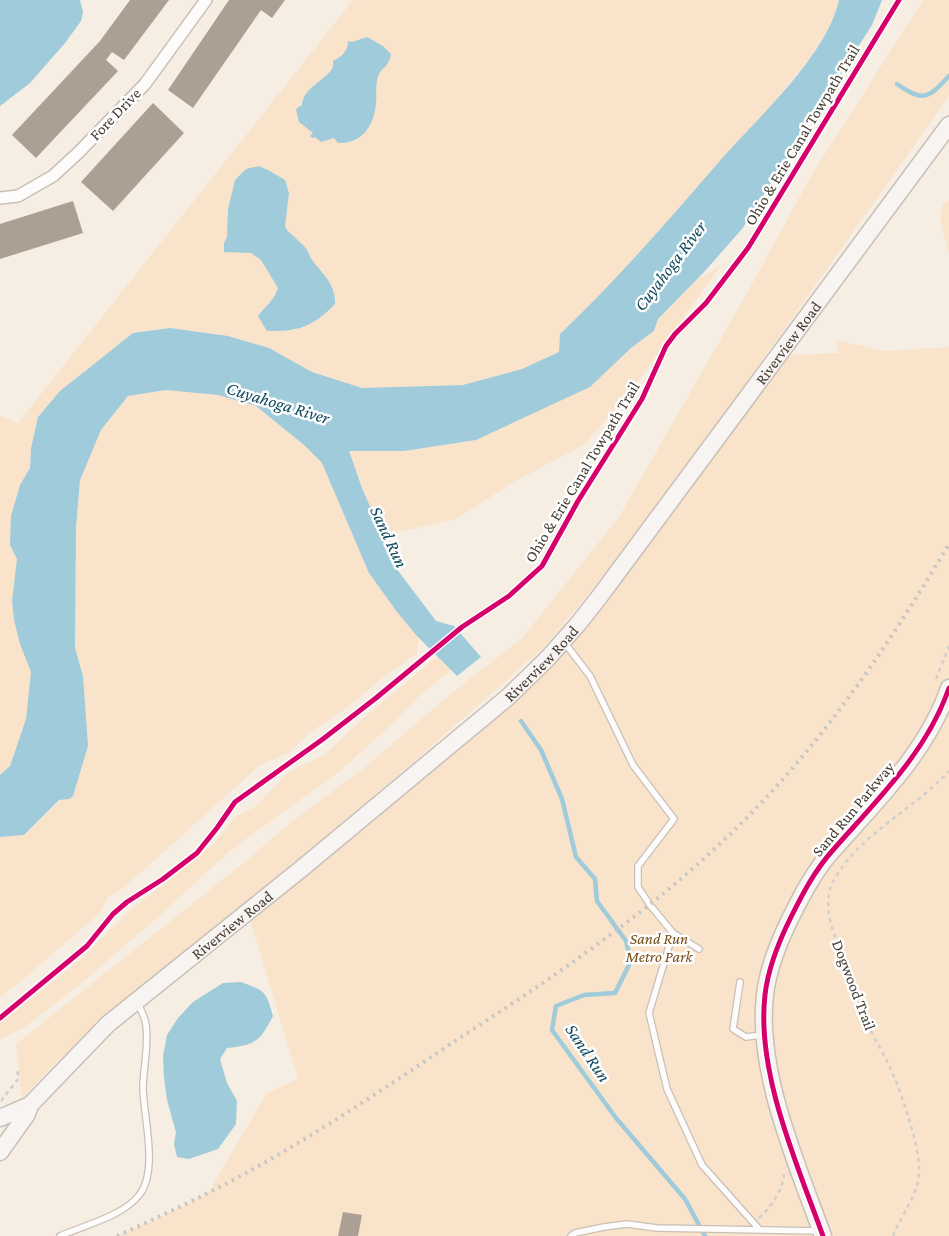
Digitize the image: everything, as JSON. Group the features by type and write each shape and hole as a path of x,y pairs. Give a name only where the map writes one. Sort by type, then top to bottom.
{"main road":[{"name":"Riverview Road","path":"0,1118 30,1105 108,1024 508,697 563,641 600,596 949,125"},
{"name":"Sand Run Parkway","path":"822,1233 795,1158 776,1098 769,1068 764,1035 764,1010 769,975 783,933 804,891 832,851 875,804 922,744 942,687"},
{"name":"Riverview Road","path":"0,1152 27,1114 30,1105"}],"street":[{"name":"Fore Drive","path":"0,198 18,196 53,176 78,153 145,84 206,0"}],"lane":[{"path":"563,641 590,676 633,765 674,819 638,866 638,887 673,933 699,949"},
{"path":"673,933 649,1013 666,1088 702,1165 759,1229"},
{"path":"740,982 733,1029 746,1037 764,1035"},
{"path":"60,1236 122,1210 137,1198 145,1186 148,1165 143,1090 146,1030 145,1019 137,1002"},
{"path":"571,1236 575,1233 626,1224 657,1228 759,1229 822,1233"}],"path":[{"path":"942,687 949,646"},
{"path":"1,1102 19,1078 17,1071"},
{"path":"753,1223 762,1216 778,1193 783,1182 785,1166"}],"green space":[{"path":"353,0 839,0 836,15 812,55 766,112 599,297 560,334 559,352 522,369 463,385 362,388 312,372 268,348 228,336 170,328 133,333 60,391 31,448 30,468 20,485 10,545 17,559 12,601 21,644 31,672 26,719 10,766 0,775 0,416 18,423"},
{"path":"923,0 949,0 949,96 704,443 587,596 544,647 416,760 55,1063 22,1098 16,1044 246,861 290,823 364,768 452,693 522,638 619,517 746,295 811,176"},
{"path":"949,200 949,254 940,219 943,204"},
{"path":"721,265 643,375 585,444 514,482 456,519 382,536 348,451 355,451 631,348 654,331 657,319 694,282"},
{"name":"Sand Run Metro Park","path":"836,340 884,351 949,347 949,1236 117,1236 174,1211 209,1192 266,1094 298,1079 248,912 543,662 778,356 839,353"},
{"path":"166,390 218,395 256,406 304,445 322,463 369,573 397,612 419,637 417,653 344,710 309,733 289,752 259,766 155,860 119,891 108,897 99,914 0,997 0,837 24,835 60,800 69,799 73,796 88,746 83,676 75,648 76,528 80,480 101,430 128,396"},
{"path":"438,656 451,670 419,696 391,725 338,773 232,849 157,918 84,981 25,1027 0,1040 0,1023 80,960 128,912 177,874 191,858 212,846 235,817 256,806 288,773 325,754 365,717"}],"water":[{"path":"0,0 80,0 83,12 81,21 65,43 30,83 0,106"},
{"name":"Cuyahoga River","path":"839,0 882,0 872,25 742,229 705,271 658,319 654,331 631,348 590,387 476,440 404,451 349,451 362,488 399,572 436,621 454,626 481,657 457,676 416,635 369,573 322,463 304,445 256,406 218,395 166,390 128,396 101,430 80,480 76,528 75,648 83,676 88,746 73,796 69,799 59,800 24,835 0,837 0,775 10,766 26,719 31,672 20,644 14,620 12,601 17,559 10,545 11,516 20,485 30,468 31,448 38,417 60,391 133,333 170,328 228,336 269,348 312,372 362,388 463,385 522,369 559,352 560,334 665,224 774,102 807,62 832,20"},
{"path":"367,37 383,46 391,54 389,62 378,77 373,119 365,132 354,140 338,143 334,138 321,142 315,137 310,136 313,133 299,122 296,109 302,105 303,99 310,89 332,69 333,61 344,53 348,41 352,42"},
{"path":"259,166 285,180 289,193 285,227 307,250 312,260 331,285 335,297 335,304 327,312 304,327 267,331 258,316 272,300 278,288 261,260 251,253 224,252 224,243 227,237 228,209 235,180 246,169"},
{"path":"241,982 263,993 273,1016 256,1040 245,1045 227,1048 220,1059 227,1083 237,1101 236,1124 218,1149 189,1159 177,1157 174,1144 176,1132 167,1100 164,1078 163,1056 167,1035 178,1018 193,1002 223,983"}],"building":[{"path":"130,0 169,0 124,60 112,52 106,60 118,71 36,158 12,135 100,41"},
{"path":"229,0 285,0 272,18 261,10 193,108 168,90"},
{"path":"153,103 184,133 113,211 81,182"},
{"path":"73,201 83,233 0,259 0,224"},
{"path":"343,1212 362,1215 358,1236 338,1236"}],"waterway":[{"path":"897,84 913,94 925,95 936,89 949,76"},
{"name":"Sand Run","path":"521,721 541,750 562,799 576,857 595,879 597,901 626,941 631,961 615,993 584,995 556,1006 552,1030 616,1118 685,1199 705,1236"}],"railway":[{"path":"117,1236 230,1181 325,1127 534,989 652,903 726,838 761,803 814,743 885,646 949,544"}],"cycle path":[{"name":"Ohio & Erie Canal Towpath Trail","path":"0,1018 87,946 113,914 127,902 163,879 197,853 235,802 323,739 462,627 509,596 542,566 578,501 642,399 666,346 675,334 706,303 748,248 899,0"},
{"path":"823,1236 791,1148 773,1086 764,1025 765,995 769,975 787,926 815,874 833,850 883,794 914,754 940,711 949,688"}]}
